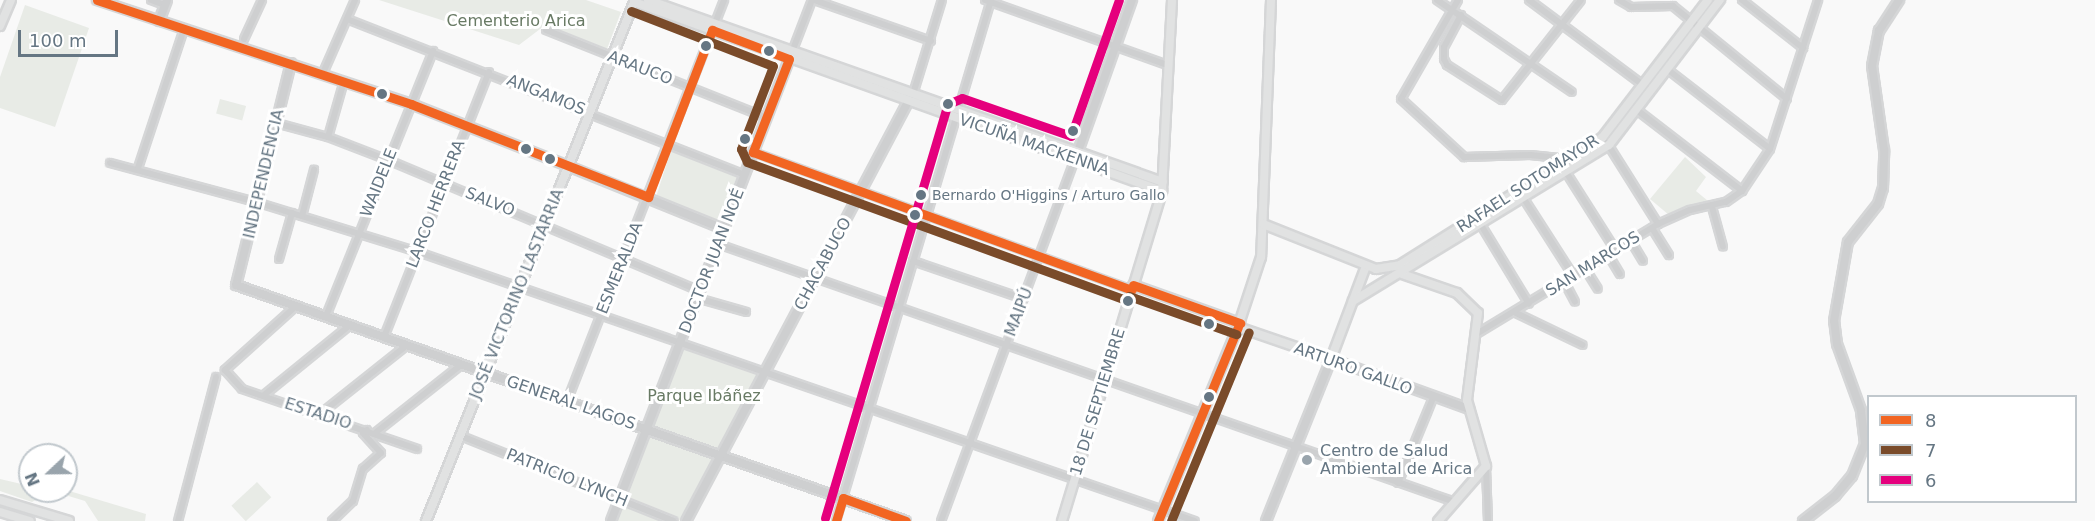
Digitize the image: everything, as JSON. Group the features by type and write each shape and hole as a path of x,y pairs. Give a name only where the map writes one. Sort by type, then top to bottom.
{"main road":[{"path":"0,26 11,0"},
{"path":"97,0 411,104 568,166"},
{"name":"VICUÑA MACKENNA","path":"648,0 713,27"},
{"name":"18 DE SEPTIEMBRE","path":"1062,521 1162,187 1172,0"},
{"path":"1239,325 1259,270 1263,225 1271,0"},
{"name":"RAFAEL SOTOMAYOR","path":"1366,266 1385,270 1404,263 1602,138 1708,0"},
{"name":"RAFAEL SOTOMAYOR","path":"1353,301 1402,274 1609,145 1720,0"},
{"name":"VICUÑA MACKENNA","path":"635,1 1162,187"},
{"name":"JOSÉ VICTORINO LASTARRIA","path":"426,521 635,1"},
{"path":"555,160 575,149"},
{"path":"1263,225 1366,266 1331,359"},
{"path":"1404,263 1402,274 1457,293 1475,306 1478,333 1467,395 1485,466 1452,501 1438,521"},
{"name":"ARTURO GALLO","path":"1133,288 1331,359"},
{"path":"0,500 69,521"},
{"path":"0,512 30,521"}],"street":[{"path":"151,0 166,2 159,21"},
{"path":"244,39 262,0"},
{"path":"323,74 355,0"},
{"name":"ESMERALDA","path":"567,401 724,0"},
{"path":"813,0 931,41"},
{"name":"DOCTOR JUAN NOÉ","path":"611,521 813,0"},
{"name":"CHACABUCO","path":"686,521 911,98 931,41 942,0"},
{"name":"MAIPÚ","path":"941,521 1132,0"},
{"path":"1437,0 1572,92"},
{"path":"1458,0 1403,93 1404,103 1464,157 1536,155 1555,157 1562,164 1616,251"},
{"path":"1529,0 1643,85"},
{"path":"1461,15 1444,47 1444,59 1447,65 1502,100 1581,0"},
{"path":"1619,0 1631,7 1673,3 1698,29 1786,99"},
{"path":"1742,0 1803,48"},
{"name":"SAN MARCOS","path":"1478,333 1565,283 1655,226 1690,210 1712,207 1742,191 1770,149 1818,0"},
{"path":"1803,521 1835,496 1852,476 1865,444 1861,410 1837,344 1834,321 1848,242 1878,204 1883,188 1884,150 1872,66 1879,31 1899,0"},
{"path":"836,521 958,114 989,1 1168,65"},
{"name":"ANGAMOS","path":"347,19 489,72 745,175"},
{"path":"138,168 184,29"},
{"name":"ARAUCO","path":"546,30 767,118"},
{"name":"WAIDELE","path":"326,316 433,51"},
{"name":"INDEPENDENCIA","path":"236,285 259,203 291,63"},
{"path":"1668,69 1770,149"},
{"name":"LARCO HERRERA","path":"384,337 489,72"},
{"path":"328,137 344,81"},
{"path":"1637,110 1742,191"},
{"name":"SALVO","path":"276,123 328,137 388,160 623,258 699,295 746,312"},
{"path":"1602,138 1609,145 1669,255"},
{"name":"ARTURO GALLO","path":"753,152 1133,288"},
{"path":"110,163 138,168 418,252 1194,521"},
{"path":"568,166 724,229"},
{"path":"302,216 314,170"},
{"path":"1524,199 1574,277"},
{"path":"1712,207 1723,247"},
{"path":"279,259 292,213"},
{"path":"1481,225 1529,304"},
{"path":"1631,242 1643,261"},
{"path":"718,244 1452,501"},
{"path":"1609,256 1620,274"},
{"path":"913,261 1024,299"},
{"path":"1586,270 1598,289"},
{"path":"1565,283 1575,303"},
{"name":"GENERAL LAGOS","path":"236,285 906,521"},
{"name":"ESTADIO","path":"296,306 225,370 242,389 417,449"},
{"path":"1514,312 1583,345"},
{"path":"264,395 350,325"},
{"path":"1158,521 1239,325"},
{"path":"319,415 407,345"},
{"path":"1266,521 1331,359"},
{"name":"ARTURO GALLO","path":"1331,359 1433,398 1469,409"},
{"path":"375,433 462,364"},
{"path":"178,521 216,376"},
{"path":"1398,483 1433,398"},
{"path":"332,521 353,501 363,469 381,453 363,433 367,430"},
{"name":"PATRICIO LYNCH","path":"461,436 674,521"},
{"path":"1485,466 1488,521"}],"green space":[{"name":"Cementerio Arica","path":"379,0 586,0 621,12 607,49 544,26 519,45"},
{"path":"25,5 89,28 55,127 0,108 0,77"},
{"path":"220,99 246,106 242,120 216,113"},
{"path":"675,150 737,177 718,221 656,197 670,153"},
{"path":"1685,157 1706,177 1696,191 1708,201 1669,215 1650,199"},
{"name":"Parque Ibáñez","path":"687,348 758,373 679,521 615,521 681,350"},
{"path":"0,479 18,483 18,497 0,491"},
{"path":"257,482 271,497 246,521 231,506"},
{"path":"78,494 146,514 145,521 98,521 85,501 78,499"}],"transit line":[{"name":"8","path":"97,0 411,104 648,197 712,30 789,59 753,152 1132,290"},
{"name":"6","path":"825,518 948,104 962,98 1071,136 1119,0"},
{"name":"7","path":"631,11 773,66 741,149 747,162 1128,301"},
{"name":"8","path":"1133,285 1240,323"},
{"name":"7","path":"1129,296 1236,334"},
{"name":"8","path":"1158,521 1238,327"},
{"name":"7","path":"1171,521 1249,332"},
{"name":"8","path":"836,521 843,498 906,521"}],"place":[{"name":"Bernardo O'Higgins / Arturo Gallo","path":"921,195"},
{"name":"Centro de Salud Ambiental de Arica","path":"1307,460"}]}
